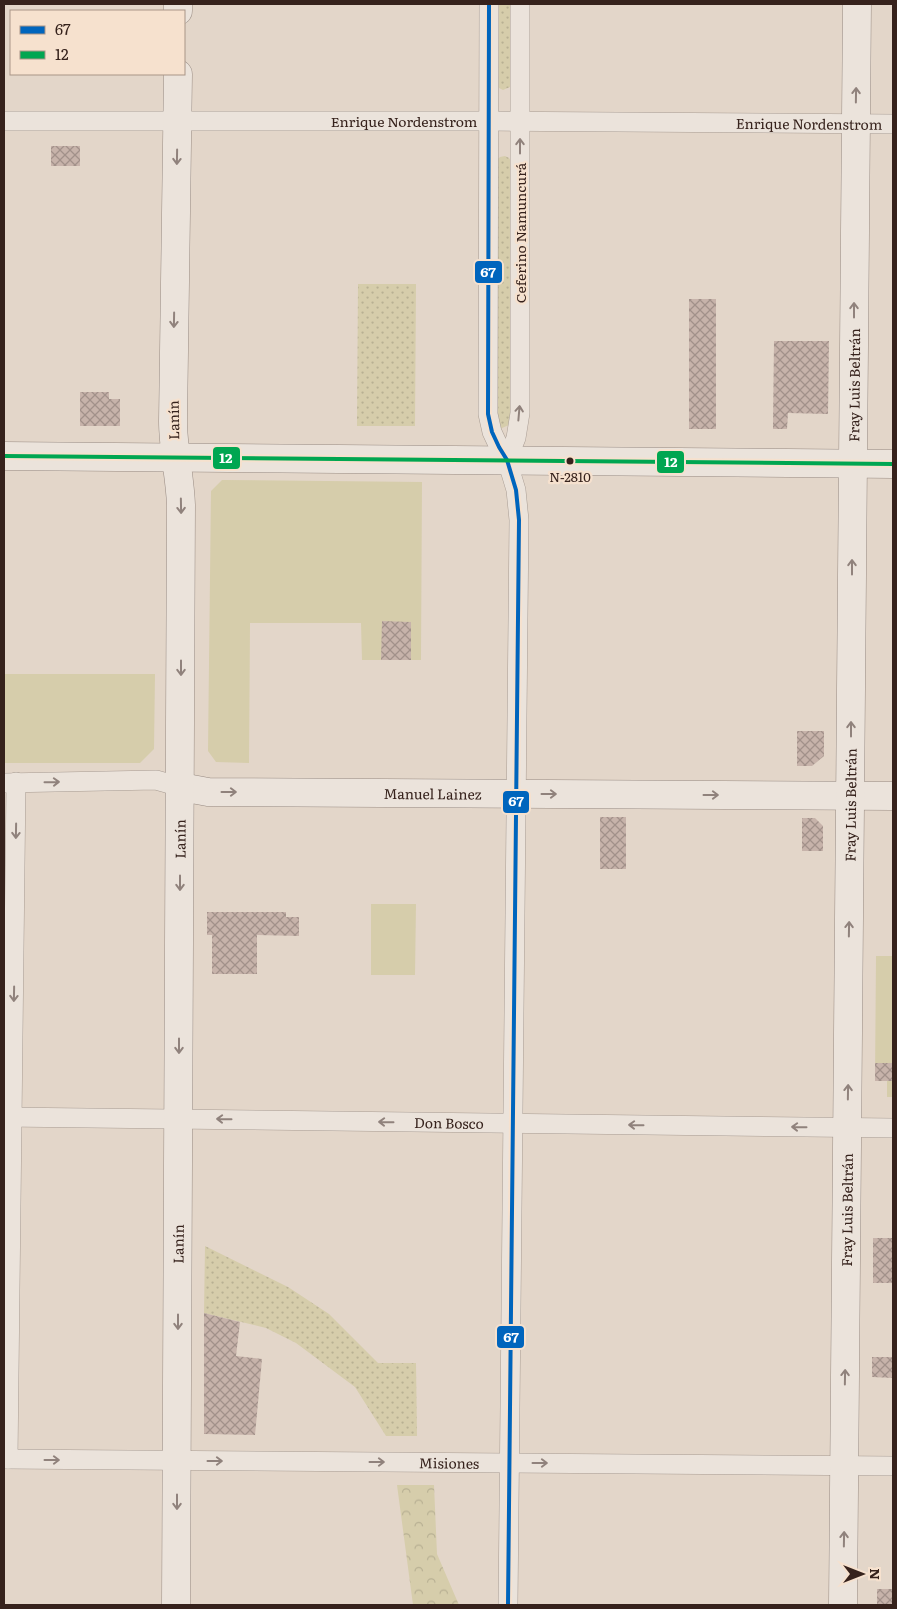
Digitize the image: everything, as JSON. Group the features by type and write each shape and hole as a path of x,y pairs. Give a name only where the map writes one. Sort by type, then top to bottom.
{"street":[{"path":"489,4 488,414 492,432 508,460 516,490 519,520 508,1605"},
{"name":"Ceferino Namuncurá","path":"508,460 516,438 520,413 520,4"},
{"name":"Fray Luis Beltrán","path":"843,1605 857,4"},
{"name":"Lanín","path":"176,1605 181,505 173,421 178,75"},
{"name":"Enrique Nordenstrom","path":"4,121 520,121 893,124"},
{"path":"4,456 893,464"},
{"name":"Manuel Lainez","path":"10,782 156,780 208,792 893,796"},
{"path":"6,1459 10,782"},
{"name":"Don Bosco","path":"8,1117 893,1128"},
{"name":"Misiones","path":"6,1459 893,1466"}],"green space":[{"path":"496,4 511,4 511,82 510,87 503,90 496,84"},
{"path":"505,156 512,163 510,420 509,425 502,428 496,425 497,160"},
{"path":"358,284 416,284 415,426 357,426"},
{"path":"222,480 422,482 421,660 362,660 361,623 250,623 249,763 216,762 208,751 211,491"},
{"path":"4,674 155,674 154,749 140,763 4,763"},
{"path":"371,904 416,904 415,975 371,975"},
{"path":"876,956 893,956 893,1097 887,1097 887,1081 875,1081"},
{"path":"205,1246 288,1287 329,1314 378,1363 416,1363 417,1436 386,1436 355,1387 296,1343 266,1328 204,1313"},
{"path":"397,1485 434,1485 437,1554 459,1605 413,1605"}],"building":[{"path":"51,146 80,146 80,166 51,166"},
{"path":"689,299 716,299 716,429 689,429"},
{"path":"774,341 829,341 828,414 788,413 787,429 773,429"},
{"path":"80,392 109,392 109,399 120,399 120,426 80,426"},
{"path":"382,621 411,622 411,660 381,660"},
{"path":"797,731 824,731 824,756 812,766 797,766"},
{"path":"600,817 626,817 626,869 600,869"},
{"path":"802,818 815,818 823,826 823,851 802,851"},
{"path":"207,912 286,912 286,917 299,917 299,936 257,935 257,974 212,974 212,935 207,935"},
{"path":"875,1063 893,1063 893,1081 875,1081"},
{"path":"873,1238 893,1238 893,1283 873,1283"},
{"path":"204,1313 240,1322 236,1356 262,1359 255,1435 204,1434"},
{"path":"872,1357 893,1357 893,1378 872,1377"},
{"path":"877,1589 893,1589 893,1605 877,1605"}],"transit line":[{"name":"67","path":"489,4 488,414 492,432 507,460 516,490 519,520 508,1605"},
{"name":"12","path":"4,456 893,464"}],"place":[{"name":"N-2810","path":"570,461"}]}
